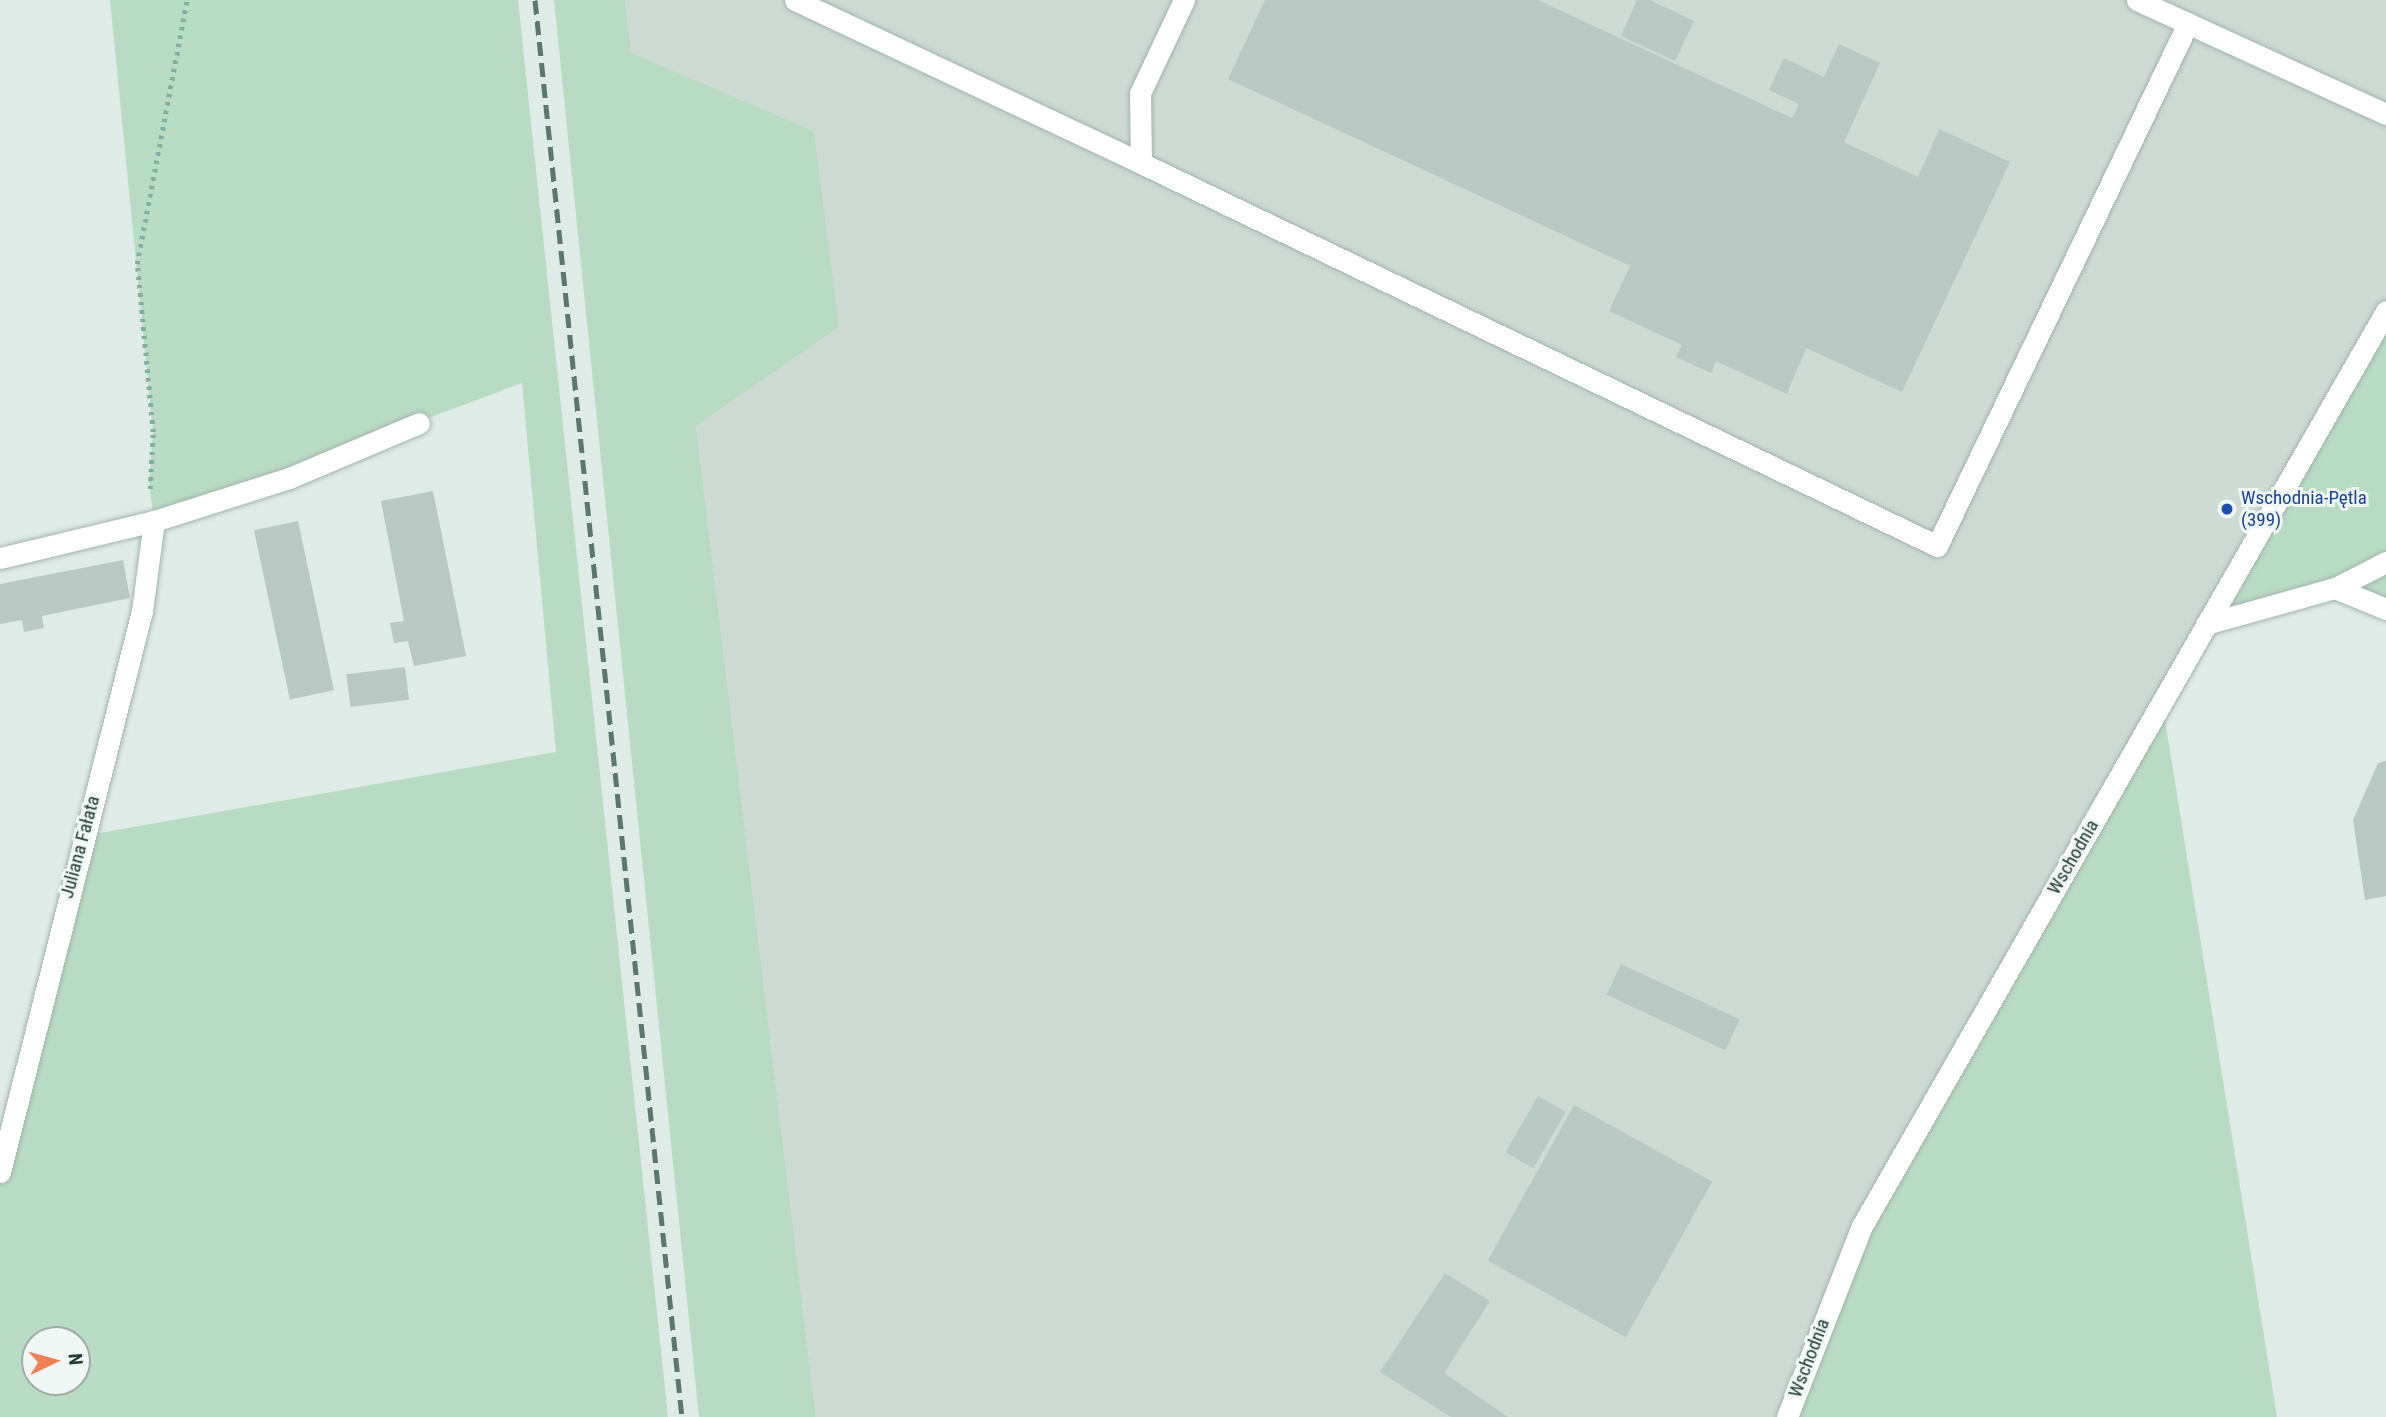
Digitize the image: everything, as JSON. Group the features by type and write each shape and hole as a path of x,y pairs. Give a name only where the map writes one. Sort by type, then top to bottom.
{"street":[{"path":"794,0 1141,163 1937,546 2188,23"},
{"path":"1141,163 1140,93 1184,0"},
{"path":"2137,0 2386,114"},
{"name":"Wschodnia","path":"1787,1417 1862,1226 2386,311"},
{"path":"0,558 154,522 289,478 419,423"},
{"name":"Juliana Fałata","path":"0,1172 142,611 154,522"},
{"path":"2206,624 2335,588 2386,562"},
{"path":"2335,588 2386,609"}],"path":[{"path":"154,522 149,483 153,432 136,264 187,0"}],"shaded area":[{"path":"625,0 2386,0 2386,311 1787,1417 816,1417 696,426 838,327 814,131 630,53"}],"green space":[{"path":"110,0 518,0 668,1417 0,1417 0,1172 83,836 556,752 522,383 154,521 149,483 153,432"},
{"path":"554,0 625,0 631,53 814,131 839,327 696,426 816,1417 699,1417"},
{"path":"2386,311 2386,609 2335,588 2206,624"},
{"path":"2162,701 2277,1417 1787,1417 1840,1276"}],"building":[{"path":"1265,0 1538,0 1792,118 1799,104 1769,90 1784,58 1824,77 1839,44 1880,63 1844,142 1918,177 1939,129 2010,162 1902,392 1806,348 1787,394 1716,361 1711,373 1676,357 1682,345 1609,311 1630,266 1228,79"},
{"path":"1637,0 1650,0 1694,21 1675,61 1621,36"},
{"path":"433,491 466,656 414,666 408,641 394,643 390,623 404,621 381,501"},
{"path":"298,521 334,690 290,700 254,530"},
{"path":"123,560 130,598 42,616 44,628 24,632 22,620 0,624 0,584"},
{"path":"405,667 409,700 350,707 346,674"},
{"path":"2386,761 2386,896 2365,900 2353,820 2378,763"},
{"path":"1621,964 1740,1019 1725,1050 1607,995"},
{"path":"1538,1096 1566,1112 1533,1168 1506,1152"},
{"path":"1574,1105 1712,1182 1626,1337 1488,1261"},
{"path":"1445,1273 1490,1301 1444,1373 1508,1417 1451,1417 1380,1372"}],"railway":[{"path":"535,0 682,1417"}],"place":[{"name":"Wschodnia-Pętla (399)","path":"2227,509"}]}
